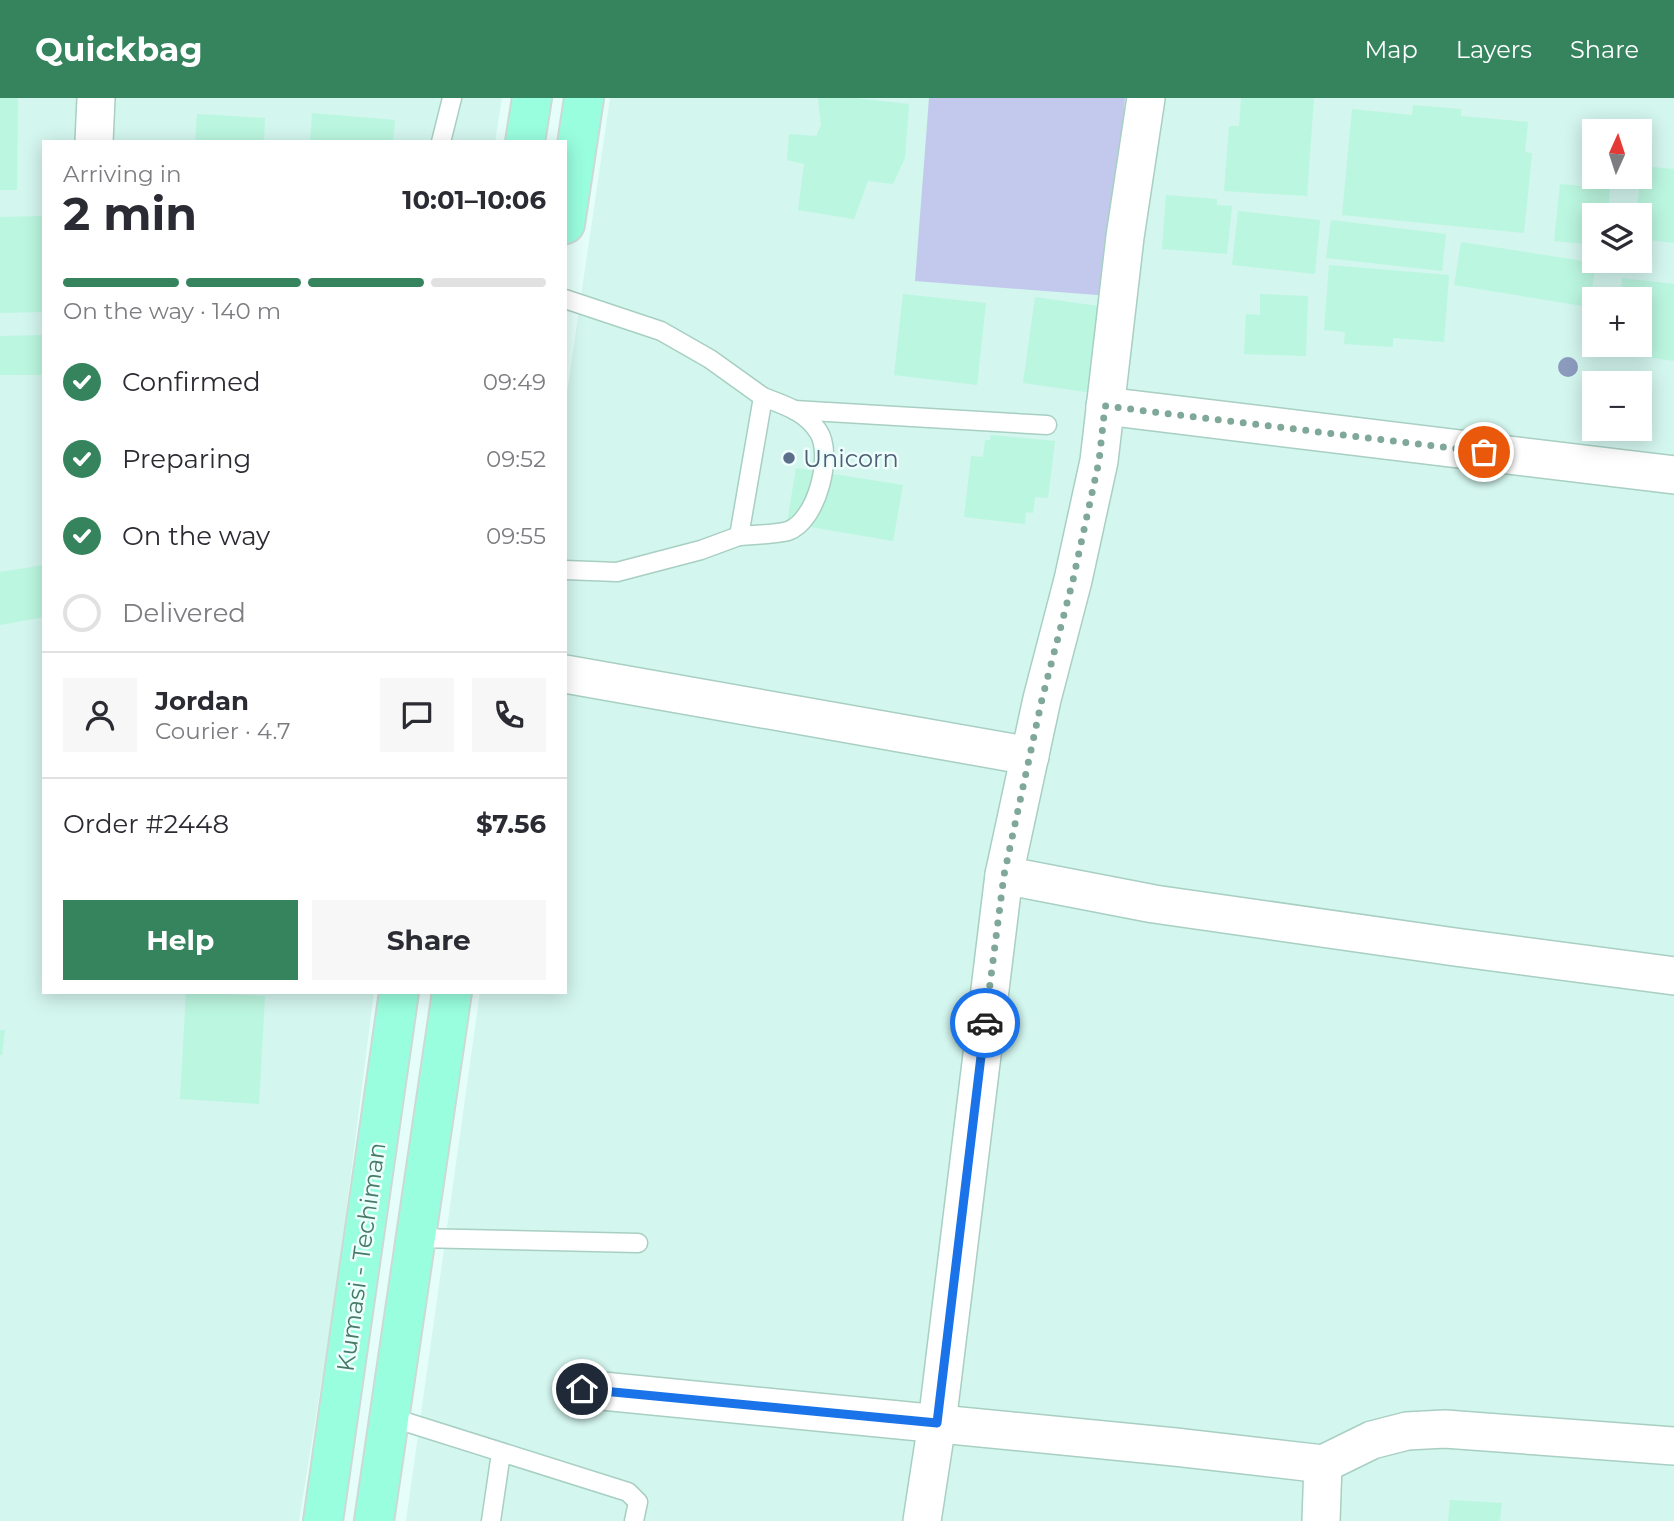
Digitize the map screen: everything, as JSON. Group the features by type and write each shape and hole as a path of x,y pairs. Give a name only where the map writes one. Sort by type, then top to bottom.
{"highway":[{"path":"525,140 532,98"},
{"path":"567,211 584,98"},
{"name":"Kumasi - Techiman","path":"323,1521 399,994"},
{"path":"374,1521 452,994"}],"street":[{"path":"94,140 96,98"},
{"path":"922,1521 937,1423 1004,875 1042,699 1073,580 1099,461 1125,237 1146,98"},
{"path":"1105,406 1674,475"},
{"path":"567,674 1030,756"},
{"path":"1004,875 1154,904 1674,976"},
{"path":"582,1389 1323,1464 1372,1440 1406,1431 1445,1429 1674,1446"},
{"path":"1321,1521 1323,1464"}],"lane":[{"path":"442,140 452,98"},
{"path":"567,300 661,331 710,359 763,397 808,419 820,433 825,452 816,502 802,522 789,531 740,536 701,550 617,572 567,570"},
{"path":"740,536 763,397"},
{"path":"794,410 1047,425"},
{"path":"416,1238 638,1243"},
{"path":"390,1417 628,1492 638,1502 635,1521"},
{"path":"491,1521 500,1453"}],"shaded area":[{"path":"0,98 502,98 495,140 42,140 42,994 374,994 335,1298 299,1521 0,1521"},
{"path":"610,98 1674,98 1674,1521 406,1521 480,994 567,994 567,392"},
{"path":"929,98 1125,98 1110,296 915,281"}],"building":[{"path":"0,98 18,98 17,190 0,190"},
{"path":"818,98 856,98 909,104 905,158 893,184 868,181 854,219 798,210 804,164 787,160 789,134 816,136 821,125"},
{"path":"1241,98 1314,98 1307,196 1224,191 1229,126 1239,126"},
{"path":"1413,105 1461,109 1461,116 1528,122 1525,152 1532,153 1524,233 1342,215 1352,109 1412,115"},
{"path":"312,113 395,120 393,140 310,140"},
{"path":"197,114 265,118 264,140 195,140"},
{"path":"1652,167 1674,169 1674,243 1652,240 1652,203 1637,203 1639,189 1652,189"},
{"path":"1560,184 1582,186 1582,189 1610,189 1609,203 1582,203 1582,244 1554,241"},
{"path":"1166,195 1217,199 1217,205 1232,206 1227,254 1162,249"},
{"path":"1238,211 1320,220 1315,274 1232,265"},
{"path":"42,216 42,312 0,313 0,217"},
{"path":"1331,220 1446,234 1442,271 1326,258"},
{"path":"1461,242 1582,261 1582,273 1594,273 1592,287 1582,287 1582,306 1454,285"},
{"path":"1329,265 1449,275 1444,342 1393,338 1393,347 1344,344 1345,332 1324,330"},
{"path":"1622,278 1674,284 1674,361 1646,357 1652,357 1652,287 1621,287"},
{"path":"903,294 986,303 977,385 894,375"},
{"path":"1260,294 1308,296 1306,356 1244,354 1246,314 1260,315"},
{"path":"1035,297 1112,308 1100,394 1023,383"},
{"path":"42,335 42,375 0,375 0,336"},
{"path":"991,435 1055,441 1048,498 1035,497 1033,513 1026,512 1025,524 964,517 971,456 983,457 985,440 990,440"},
{"path":"796,468 903,485 893,541 787,523"},
{"path":"42,565 42,617 0,625 0,572"},
{"path":"186,994 265,996 259,1104 180,1099"},
{"path":"0,1030 5,1030 2,1055 0,1055"},
{"path":"1450,1500 1502,1503 1500,1521 1448,1521"}],"way so far":[{"path":"985,1023 1004,875 1042,699 1073,580 1099,461 1105,406 1484,452"}],"place":[{"name":"Unicorn","path":"789,458"}],"route":[{"path":"582,1389 937,1423 985,1023"}]}
